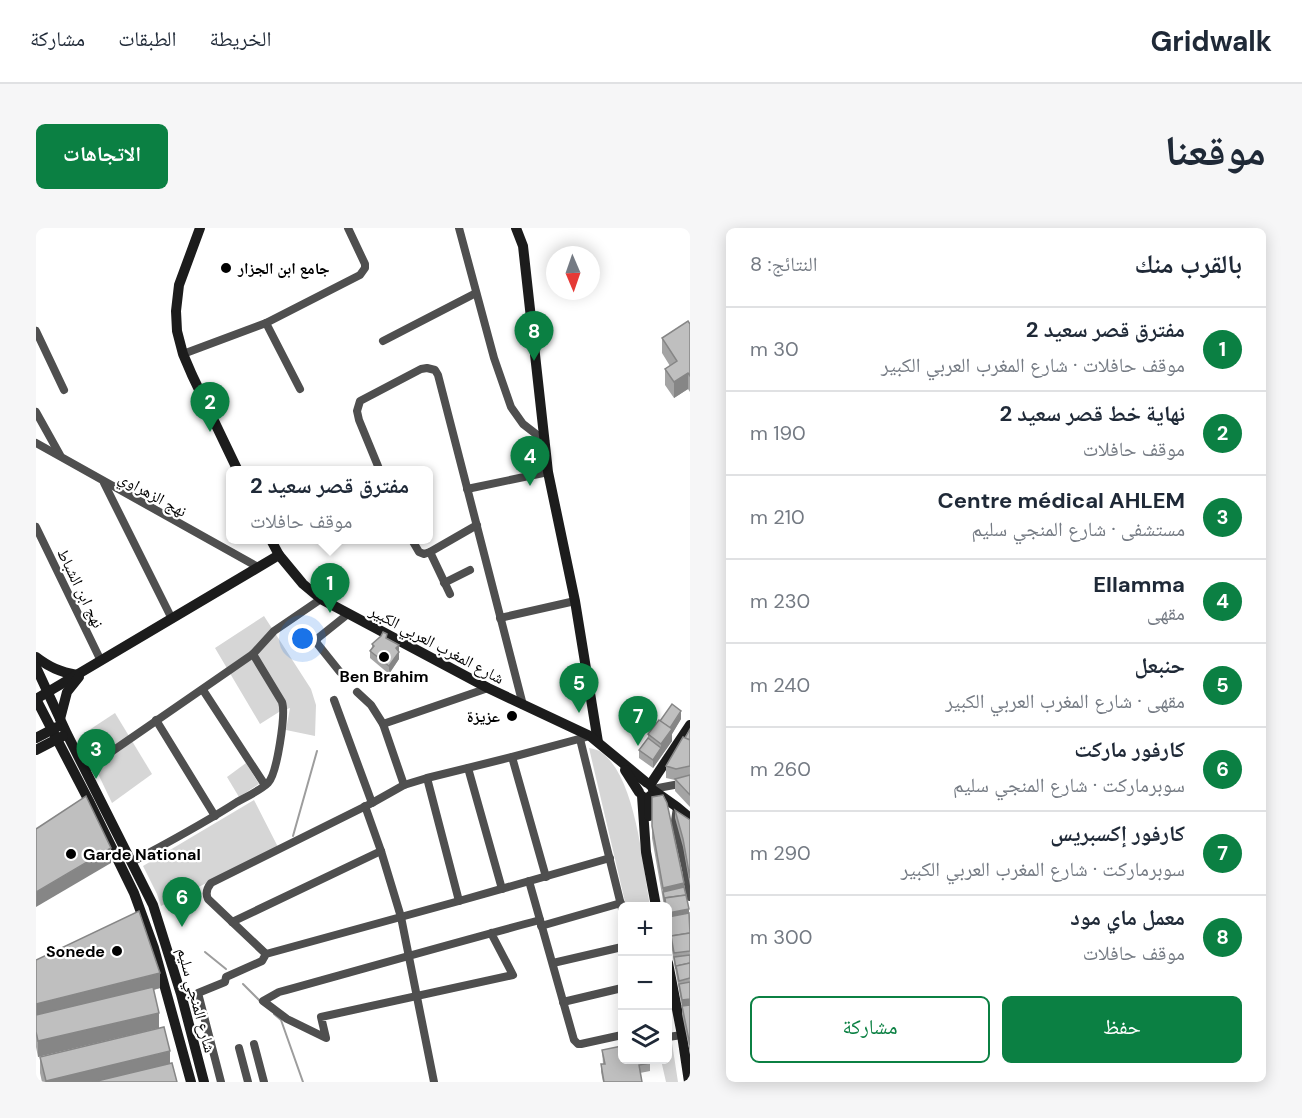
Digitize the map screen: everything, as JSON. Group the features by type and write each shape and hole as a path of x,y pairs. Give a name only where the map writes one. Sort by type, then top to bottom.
{"street":[{"path":"200,228 179,285 177,331 183,354 236,466"},
{"path":"183,354 266,322 355,279 363,272 364,264 348,228"},
{"path":"459,228 494,358 511,407 523,424 545,441"},
{"path":"516,228 523,246 548,471 575,602 590,739 610,858 621,902"},
{"path":"383,341 476,293"},
{"path":"266,322 300,389"},
{"path":"36,331 64,390"},
{"path":"378,466 359,420 357,406 360,401 374,392 421,369 435,370 523,705"},
{"path":"36,412 60,456"},
{"name":"نهج الزهراوي","path":"36,443 258,567"},
{"path":"467,489 548,471"},
{"path":"103,482 171,619"},
{"path":"415,544 421,554 430,552 477,525"},
{"name":"نهج ابن الشباط","path":"36,527 101,661"},
{"name":"شارع المغرب العربي الكبير","path":"273,544 279,555 303,584 321,599 488,688 590,739 618,759 648,791 681,812"},
{"path":"430,552 450,594"},
{"path":"36,699 279,555"},
{"path":"444,583 470,570"},
{"path":"85,770 253,654 274,631 321,599"},
{"path":"500,618 575,602"},
{"path":"340,672 316,642 348,614"},
{"path":"132,862 215,816 269,782 275,768 284,708 253,654"},
{"path":"36,657 62,673 80,674"},
{"name":"شارع المنجي سليم","path":"36,667 48,692 84,804 134,893 143,915 191,1082"},
{"path":"36,750 60,729 67,692 80,674"},
{"path":"382,724 488,688"},
{"path":"203,690 265,785"},
{"path":"357,692 371,705 382,724 404,785"},
{"name":"شارع المنجي سليم","path":"36,699 60,729 85,770 153,905 165,939 204,1082"},
{"path":"334,700 369,804 401,916 434,1082"},
{"path":"156,720 215,816"},
{"path":"655,902 646,852 648,791 690,725"},
{"path":"36,738 60,729"},
{"path":"266,954 207,897 210,884 404,785 590,739"},
{"path":"512,757 546,877"},
{"path":"468,768 502,890"},
{"path":"427,778 459,901"},
{"path":"648,791 690,782"},
{"path":"681,812 675,821 690,895"},
{"path":"232,922 381,851"},
{"path":"221,1082 198,993 225,982 226,977 262,961 266,954 610,858"},
{"path":"529,881 575,1042 578,1044 618,1036"},
{"path":"491,933 513,975 321,1017 326,1038 287,1019 263,1001 279,992 491,933 618,907"},
{"path":"553,963 618,948"},
{"path":"672,979 680,1012 689,1082"},
{"path":"563,1002 618,989"},
{"path":"672,1036 682,1035"},
{"path":"254,1044 264,1082"},
{"path":"239,1048 248,1082"}],"shaded area":[{"path":"264,616 311,689 316,705 315,736 286,730 290,708 260,724 215,648"},
{"path":"115,713 152,774 112,803 80,736"},
{"path":"589,748 598,750 614,765 623,782 636,824 649,902 625,902"},
{"path":"246,763 259,784 239,797 227,777"},
{"path":"254,800 278,847 161,906 143,866"},
{"path":"672,1043 678,1082 666,1082 662,1064 672,1064"}],"building":[{"path":"688,321 690,324 690,376 688,373 674,382 665,369 677,361 662,338"},
{"name":"Ben Brahim","path":"383,632 387,634 386,638 399,645 396,648 399,652 389,666 370,651 374,646 372,644"},
{"path":"672,704 681,711 670,728 660,721"},
{"path":"659,720 672,729 661,744 648,734"},
{"path":"690,729 690,740 685,738"},
{"path":"683,737 690,740 690,766 676,769 666,766"},
{"path":"648,738 661,748 653,760 639,750"},
{"path":"690,775 690,795 675,779"},
{"path":"663,795 667,803 684,883 663,888 652,826 652,797"},
{"name":"Garde National","path":"86,796 111,848 36,892 36,829"},
{"path":"675,810 690,820 690,878 683,839"},
{"path":"684,887 686,895 665,898 665,902 663,892"},
{"path":"686,895 689,909 672,912 672,902 666,902 665,898"},
{"name":"Sonede","path":"139,911 160,973 36,1004 36,960"},
{"path":"689,913 690,933 672,936 672,916"},
{"path":"690,933 690,951 674,953 672,936"},
{"path":"690,955 690,963 676,966 676,969 674,957"},
{"path":"690,963 690,978 679,981 676,966"},
{"path":"690,982 690,999 682,1000 679,984"},
{"path":"153,987 159,1013 38,1041 36,1015"},
{"path":"690,1005 690,1045 682,1006"},
{"path":"164,1027 170,1051 46,1081 40,1057"},
{"path":"618,1047 618,1064 644,1064 639,1065 642,1082 604,1082 601,1064 605,1064 602,1050"},
{"path":"172,1063 177,1082 93,1082"}],"waterway":[{"path":"293,836 317,751"},
{"path":"205,952 226,969"},
{"path":"243,984 261,1002"},
{"path":"274,1014 281,1020 303,1082"}],"place":[{"name":"جامع ابن الجزار","path":"226,268"},
{"name":"معمل ماي مود","path":"534,361"},
{"name":"نهاية خط قصر سعيد 2","path":"210,432"},
{"name":"Ellamma","path":"530,486"},
{"name":"مفترق قصر سعيد 2","path":"330,613"},
{"name":"Ben Brahim","path":"384,657"},
{"name":"حنبعل","path":"579,713"},
{"name":"عزيزة","path":"512,716"},
{"name":"كارفور إكسبريس","path":"638,746"},
{"name":"Centre médical AHLEM","path":"96,779"},
{"name":"Garde National","path":"71,854"},
{"name":"كارفور ماركت","path":"182,927"},
{"name":"Sonede","path":"117,951"}]}
